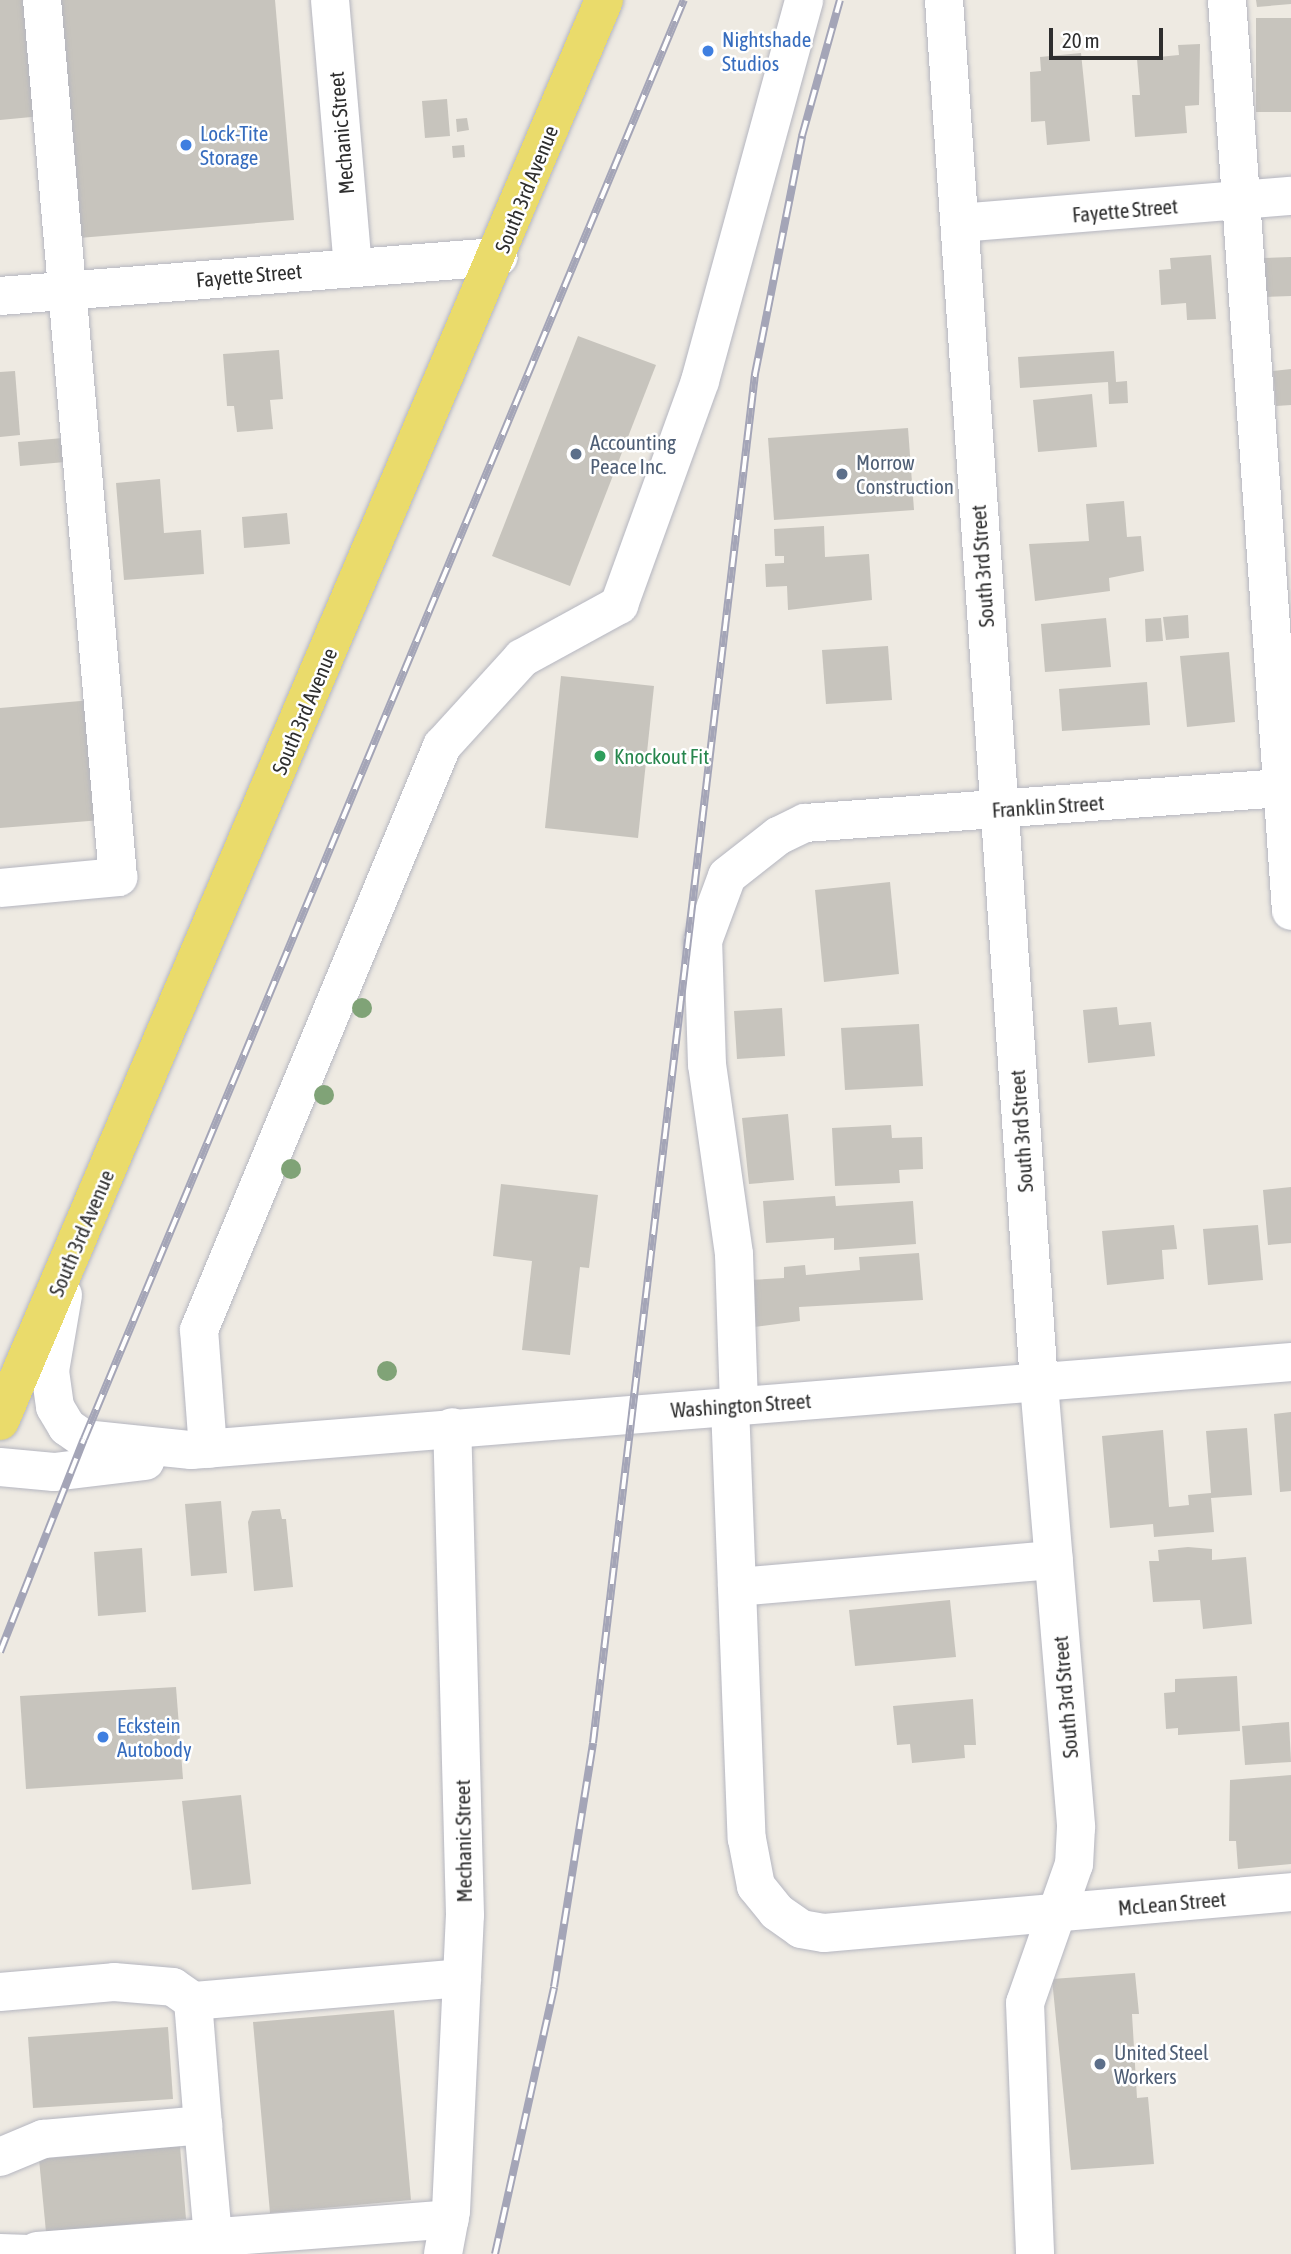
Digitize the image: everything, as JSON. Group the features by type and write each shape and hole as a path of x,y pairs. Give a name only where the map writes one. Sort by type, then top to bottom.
{"main road":[{"name":"South 3rd Avenue","path":"0,1421 498,257 604,0"}],"street":[{"path":"0,888 118,877 42,0"},
{"name":"Mechanic Street","path":"330,0 353,266"},
{"path":"200,1449 199,1330 442,746 522,658 620,605 700,381 804,0"},
{"name":"South 3rd Street","path":"944,0 1039,1384 1076,1827 1074,1864 1053,1914 1025,2003 1035,2254"},
{"path":"1227,0 1286,788 1291,911"},
{"name":"Fayette Street","path":"960,223 1291,197"},
{"name":"Fayette Street","path":"0,296 353,266 498,257"},
{"name":"Franklin Street","path":"805,824 1286,788"},
{"name":"McLean Street","path":"805,824 778,836 727,876 703,941 708,1065 734,1254 737,1587 747,1839 756,1886 777,1912 801,1929 824,1933 1291,1892"},
{"name":"Washington Street","path":"73,1252 50,1371 55,1407 67,1427 84,1439 200,1449"},
{"name":"Washington Street","path":"0,1467 71,1471 200,1449 1291,1362"},
{"name":"Mechanic Street","path":"447,2237 462,1978 452,1427"},
{"path":"737,1587 1054,1560"},
{"path":"0,1992 114,1982 173,1987 193,2001 462,1978"},
{"path":"193,2001 213,2238"},
{"path":"0,2157 43,2139 204,2125"},
{"path":"25,2253 213,2238 447,2237"}],"building":[{"path":"0,0 30,0 42,116 0,120"},
{"path":"58,0 275,0 294,220 79,238"},
{"path":"1256,0 1291,0 1291,4 1257,7"},
{"path":"1256,18 1291,18 1291,112 1256,112"},
{"path":"1200,44 1199,105 1185,106 1187,133 1135,137 1132,95 1140,95 1137,59 1179,55 1178,45"},
{"path":"1081,53 1090,141 1047,145 1045,121 1031,122 1030,72 1041,71 1040,57"},
{"path":"447,99 450,136 425,138 422,101"},
{"path":"467,118 469,130 457,132 456,119"},
{"path":"464,145 465,157 453,158 452,146"},
{"path":"1211,255 1216,319 1187,320 1186,303 1161,305 1159,270 1171,269 1170,258"},
{"path":"1291,257 1291,296 1264,297 1262,258"},
{"path":"578,336 656,365 570,586 492,556"},
{"path":"279,350 283,399 270,400 273,429 237,432 234,406 227,406 223,354"},
{"path":"1114,351 1116,382 1127,381 1128,403 1109,404 1108,382 1020,388 1018,357"},
{"path":"1291,369 1291,405 1276,406 1273,371"},
{"path":"15,371 20,435 0,437 0,372"},
{"path":"1092,394 1097,447 1038,452 1033,400"},
{"path":"908,428 914,510 774,520 768,438"},
{"path":"63,438 65,462 20,466 18,442"},
{"path":"160,479 164,533 201,530 204,574 124,580 116,483"},
{"path":"1124,501 1127,537 1141,536 1144,571 1109,578 1110,591 1035,601 1029,544 1089,541 1086,504"},
{"path":"287,513 290,544 244,548 242,517"},
{"path":"824,526 825,557 869,554 872,600 788,610 787,586 766,587 765,564 784,563 784,556 775,556 774,529"},
{"path":"1188,615 1189,638 1166,640 1163,617"},
{"path":"1106,618 1111,667 1045,672 1041,624"},
{"path":"1161,618 1163,641 1146,642 1145,619"},
{"path":"888,646 892,700 826,704 822,650"},
{"path":"1229,652 1235,722 1187,727 1180,656"},
{"path":"561,676 654,686 638,838 545,828"},
{"path":"1147,682 1150,725 1062,731 1059,689"},
{"path":"92,700 102,820 0,828 0,708"},
{"path":"890,882 899,974 824,982 815,890"},
{"path":"1117,1007 1119,1025 1151,1022 1155,1056 1088,1063 1083,1010"},
{"path":"782,1008 785,1056 737,1059 734,1011"},
{"path":"919,1024 923,1086 845,1090 841,1028"},
{"path":"788,1114 794,1180 749,1184 742,1118"},
{"path":"891,1125 892,1138 922,1137 923,1169 899,1170 900,1183 835,1186 832,1128"},
{"path":"501,1184 598,1195 589,1268 580,1267 570,1355 522,1350 532,1261 493,1256"},
{"path":"1291,1187 1291,1243 1268,1245 1263,1190"},
{"path":"835,1196 836,1206 913,1201 916,1244 834,1250 834,1238 766,1243 763,1201"},
{"path":"1174,1225 1177,1249 1162,1250 1164,1279 1107,1285 1102,1231"},
{"path":"1258,1225 1263,1280 1208,1285 1203,1229"},
{"path":"919,1253 923,1300 799,1307 800,1321 754,1327 750,1280 784,1278 784,1267 805,1265 806,1275 860,1270 859,1257"},
{"path":"1291,1412 1291,1491 1280,1492 1274,1414"},
{"path":"1247,1428 1252,1495 1211,1498 1214,1532 1154,1537 1153,1524 1110,1528 1102,1436 1163,1430 1169,1507 1189,1505 1188,1495 1211,1493 1206,1431"},
{"path":"221,1501 227,1573 191,1576 185,1504"},
{"path":"280,1509 282,1519 286,1519 293,1587 254,1591 248,1522 252,1511"},
{"path":"1188,1547 1212,1549 1212,1560 1246,1557 1252,1624 1203,1629 1200,1600 1153,1602 1149,1561 1159,1561 1158,1550"},
{"path":"142,1548 146,1612 98,1616 94,1552"},
{"path":"950,1600 956,1657 855,1666 849,1610"},
{"path":"1237,1676 1240,1731 1178,1735 1178,1728 1166,1729 1164,1693 1175,1692 1175,1679"},
{"path":"176,1687 183,1779 26,1789 20,1696"},
{"path":"973,1699 976,1745 964,1745 965,1758 912,1763 910,1744 897,1745 893,1706"},
{"path":"1289,1722 1291,1762 1245,1765 1242,1726"},
{"path":"1291,1775 1291,1864 1238,1869 1236,1841 1229,1841 1230,1780"},
{"path":"241,1795 251,1884 192,1890 182,1801"},
{"path":"1135,1973 1139,2014 1132,2014 1137,2098 1148,2097 1154,2164 1071,2170 1052,1979"},
{"path":"394,2010 411,2200 270,2213 253,2022"},
{"path":"168,2027 173,2099 33,2108 28,2037"},
{"path":"180,2146 186,2219 46,2232 39,2159"}],"railway":[{"path":"0,1652 84,1439 684,0"},
{"path":"495,2254 554,1987 593,1743 755,374 802,136 840,0"}],"place":[{"name":"Nightshade Studios","path":"708,51"},
{"name":"Lock-Tite Storage","path":"186,145"},
{"name":"Accounting Peace Inc.","path":"576,454"},
{"name":"Morrow Construction","path":"842,474"},
{"name":"Knockout Fit","path":"600,756"},
{"name":"Eckstein Autobody","path":"103,1737"},
{"name":"United Steel Workers","path":"1100,2064"}]}
